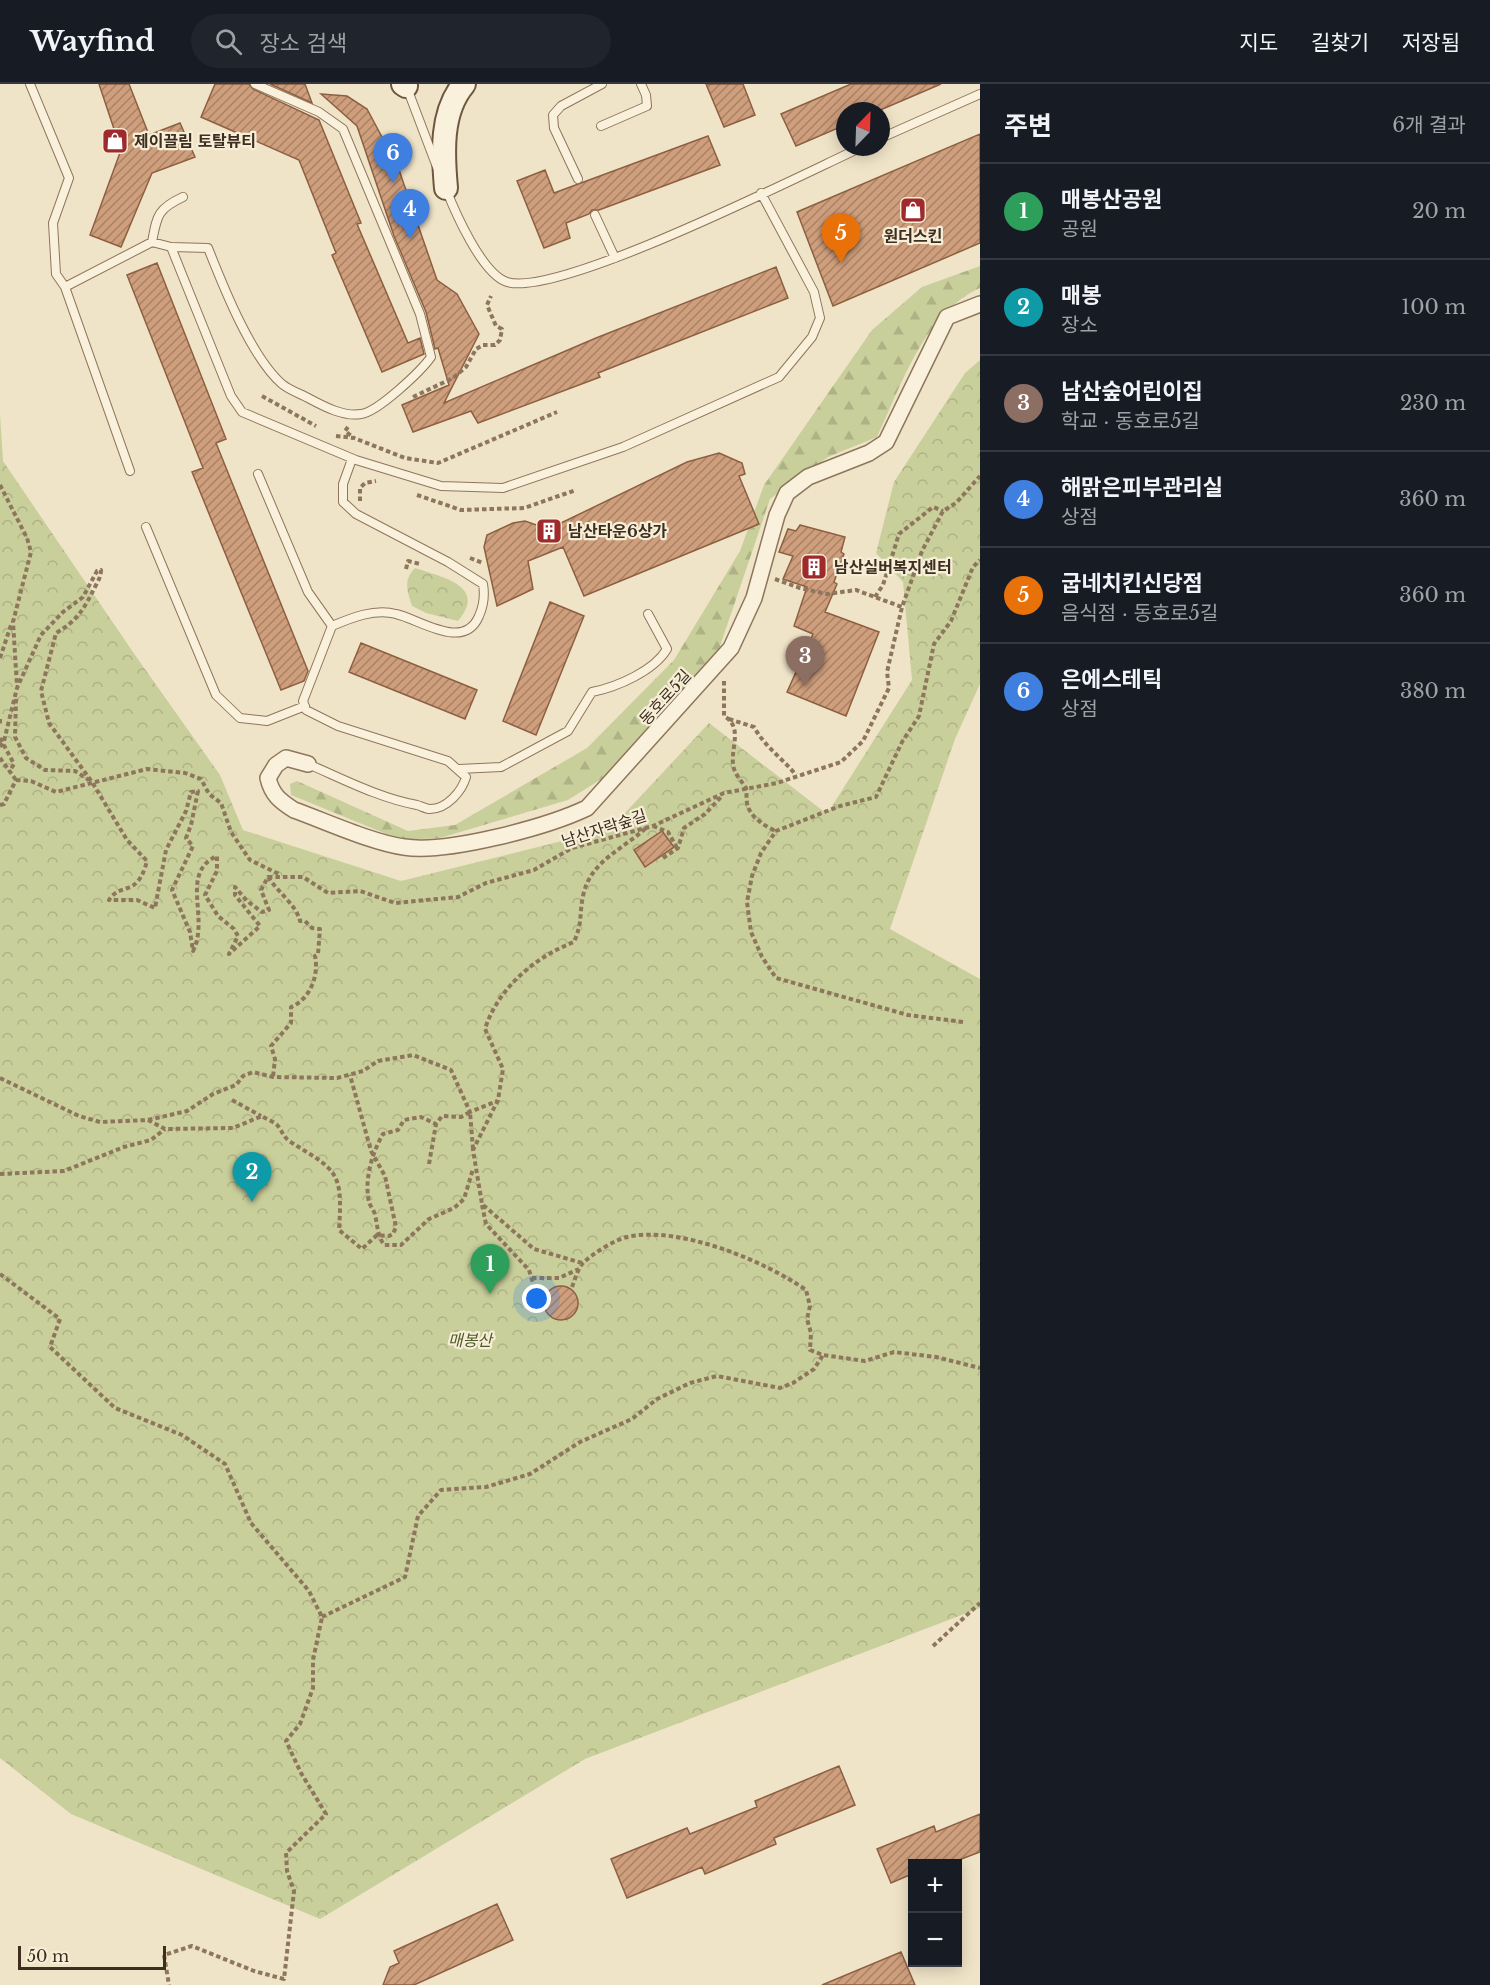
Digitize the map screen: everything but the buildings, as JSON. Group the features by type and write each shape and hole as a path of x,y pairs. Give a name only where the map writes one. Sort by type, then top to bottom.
{"main road":[{"path":"446,188 443,157 446,127 454,98 464,84"}],"street":[{"name":"동호로5길","path":"308,764 286,758 273,769 268,778 271,790 280,801 294,810 400,847 424,850 510,833 566,818 587,808 724,659 754,598 777,515 787,493 808,477 869,453 886,442 947,317 980,304"}],"lane":[{"path":"30,84 69,178 52,223 56,274 65,287 130,471"},
{"path":"65,287 153,242 171,247 208,248 225,289 259,355 282,384 330,409 352,415 364,414 418,375 431,357 420,314 343,129 319,112 255,84"},
{"path":"578,179 554,128 554,115 561,106 602,84"},
{"path":"601,126 647,106 646,95 641,84"},
{"path":"405,85 455,212 485,263 506,282 544,280 615,258 842,156"},
{"path":"890,134 980,94"},
{"path":"171,247 231,396 242,412 352,459 441,486 503,488 623,447 779,378 812,337 820,318 814,292 761,193"},
{"path":"153,242 156,217 166,205 183,197"},
{"path":"594,215 615,258"},
{"path":"308,764 400,802 430,809 445,804 462,788 466,777 448,761 338,726 306,710 303,701 332,626 350,618 377,612 395,613 449,634 469,629 478,620 483,606 483,584 448,562 356,514 343,502 343,484 352,459"},
{"path":"258,474 308,592 332,626"},
{"path":"146,526 216,695 240,718 267,721 305,706"},
{"path":"459,769 501,767 568,731 592,692 609,689 660,660 667,649 648,614"}],"path":[{"path":"408,399 453,378 466,368 476,349 483,345 495,345 500,340 502,329 496,326 487,305 491,296"},
{"path":"262,396 295,416 337,436 354,438 405,458 438,463 557,412"},
{"path":"351,424 345,431 354,438"},
{"name":"남산자락숲길","path":"268,877 303,877 328,893 360,891 395,903 458,897 486,883 534,870 572,848 653,826 724,793 777,783 841,762 863,741 889,688 887,672 902,606 921,551 943,511 956,503 980,476"},
{"path":"365,506 360,500 360,488 373,481 382,481"},
{"path":"0,485 27,538 31,552 13,622 0,657"},
{"path":"414,494 461,510 524,508 576,490"},
{"path":"875,597 883,585 899,534 933,507 943,511"},
{"path":"464,556 483,563"},
{"path":"963,1023 909,1015 776,978 762,957 751,932 747,902 752,876 761,854 776,831 840,806 876,797 902,742 919,716 934,645 951,621 974,567 980,560"},
{"path":"406,569 408,561 421,564 426,561"},
{"path":"1,745 17,688 41,635 63,612 83,597 97,571 101,570 86,608 73,623 56,633 41,691 49,723 92,782 127,840 147,861 144,874 134,887 113,894 109,900 137,900 155,909 166,850 186,811 191,792 198,791 186,838 193,846 172,890 190,932 193,951 199,930 197,876 204,864 217,856 217,871 205,895 218,916 234,929 238,936 229,954 260,926 236,894 235,887 247,901 262,912 269,910 261,890 268,877 285,900 298,910 300,921 305,921 312,928 320,929 318,954 315,956 318,968 314,985 302,1000 291,1006 291,1023 271,1046 275,1059 273,1077"},
{"path":"761,573 800,588 827,594 856,590 902,606"},
{"path":"13,622 17,688 15,737 26,758 45,770 75,771 92,782"},
{"path":"724,716 754,727 764,744 783,759 796,775"},
{"path":"0,719 0,724"},
{"path":"729,719 736,734 733,763 738,780 746,789 747,806 752,815 776,831"},
{"path":"0,738 1,745 14,764 9,772"},
{"path":"0,758 16,780 31,781 56,792 147,769 185,773 201,779 209,794 221,803 231,832 250,860 284,876"},
{"path":"0,805 4,804 16,780"},
{"path":"665,856 678,848 684,828 705,814 724,793"},
{"path":"653,826 668,832 678,848"},
{"path":"473,1150 498,1100 503,1069 487,1037 485,1029 488,1019 500,998 530,965 548,953 574,942 581,925 583,896 595,867 646,828"},
{"path":"0,1078 79,1116 100,1122 148,1120 187,1111 213,1094 236,1085 243,1076 253,1072 273,1077 326,1078 363,1071 378,1061 412,1055 420,1057 451,1070 470,1112 474,1166 486,1224 529,1270 534,1287 547,1293"},
{"path":"350,1075 374,1155 386,1176 396,1227 389,1236 377,1234"},
{"path":"232,1100 278,1125 286,1139 326,1164 336,1179 342,1204 339,1230 362,1249 377,1234"},
{"path":"429,1164 436,1124 442,1116 461,1117 498,1100"},
{"path":"148,1120 165,1129 233,1128 262,1116"},
{"path":"436,1124 421,1117 404,1120 398,1130 382,1134 369,1175 369,1202 375,1214 377,1234 384,1245 401,1245 429,1219 454,1208 464,1199 474,1166"},
{"path":"0,1174 64,1171 124,1147 151,1140 165,1129"},
{"path":"482,1204 534,1249 582,1263"},
{"path":"572,1287 582,1263 627,1237 657,1235 696,1241 762,1265 806,1290 810,1306 807,1319 811,1333 810,1350 823,1355 865,1361 894,1353 936,1357 980,1368"},
{"path":"532,1278 559,1278 580,1269"},
{"path":"0,1274 60,1319 50,1347 115,1408 182,1435 225,1464 251,1523 309,1592 322,1617 313,1660 313,1688 300,1724 286,1741 301,1773 326,1814 286,1853 287,1871 294,1892 284,1979 254,1971 192,1946 164,1955 169,1985"},
{"path":"322,1617 405,1576 418,1516 441,1490 486,1487 530,1474 580,1442 632,1419 657,1399 690,1383 717,1376 780,1388 793,1383 814,1369 823,1355"},
{"path":"933,1646 980,1603"}],"green space":[{"path":"980,266 980,288 961,299 929,332 906,374 877,437 828,457 770,499 716,658 603,778 568,800 440,838 401,840 291,795 290,784 297,781 408,831 455,825 587,748 674,660 740,551 764,485 872,330 922,287"},
{"name":"매봉산","path":"980,360 980,684 955,739 890,929 980,979 980,1608 585,1759 320,1919 71,1814 0,1758 0,414 3,461 220,775 243,830 401,881 610,829 709,723 827,814 912,680 903,582 876,553 894,482 965,373"},
{"path":"415,568 448,579 465,591 468,599 466,609 458,621 426,613 412,606 407,581"}],"place":[{"name":"제이끌림 토탈뷰티","path":"115,141"},
{"name":"은에스테틱","path":"393,183"},
{"name":"원더스킨","path":"913,210"},
{"name":"해맑은피부관리실","path":"410,239"},
{"name":"굽네치킨신당점","path":"841,263"},
{"name":"남산타운6상가","path":"549,531"},
{"name":"남산실버복지센터","path":"814,567"},
{"name":"남산숲어린이집","path":"805,686"},
{"name":"매봉","path":"252,1202"},
{"name":"매봉산공원","path":"490,1294"}]}
